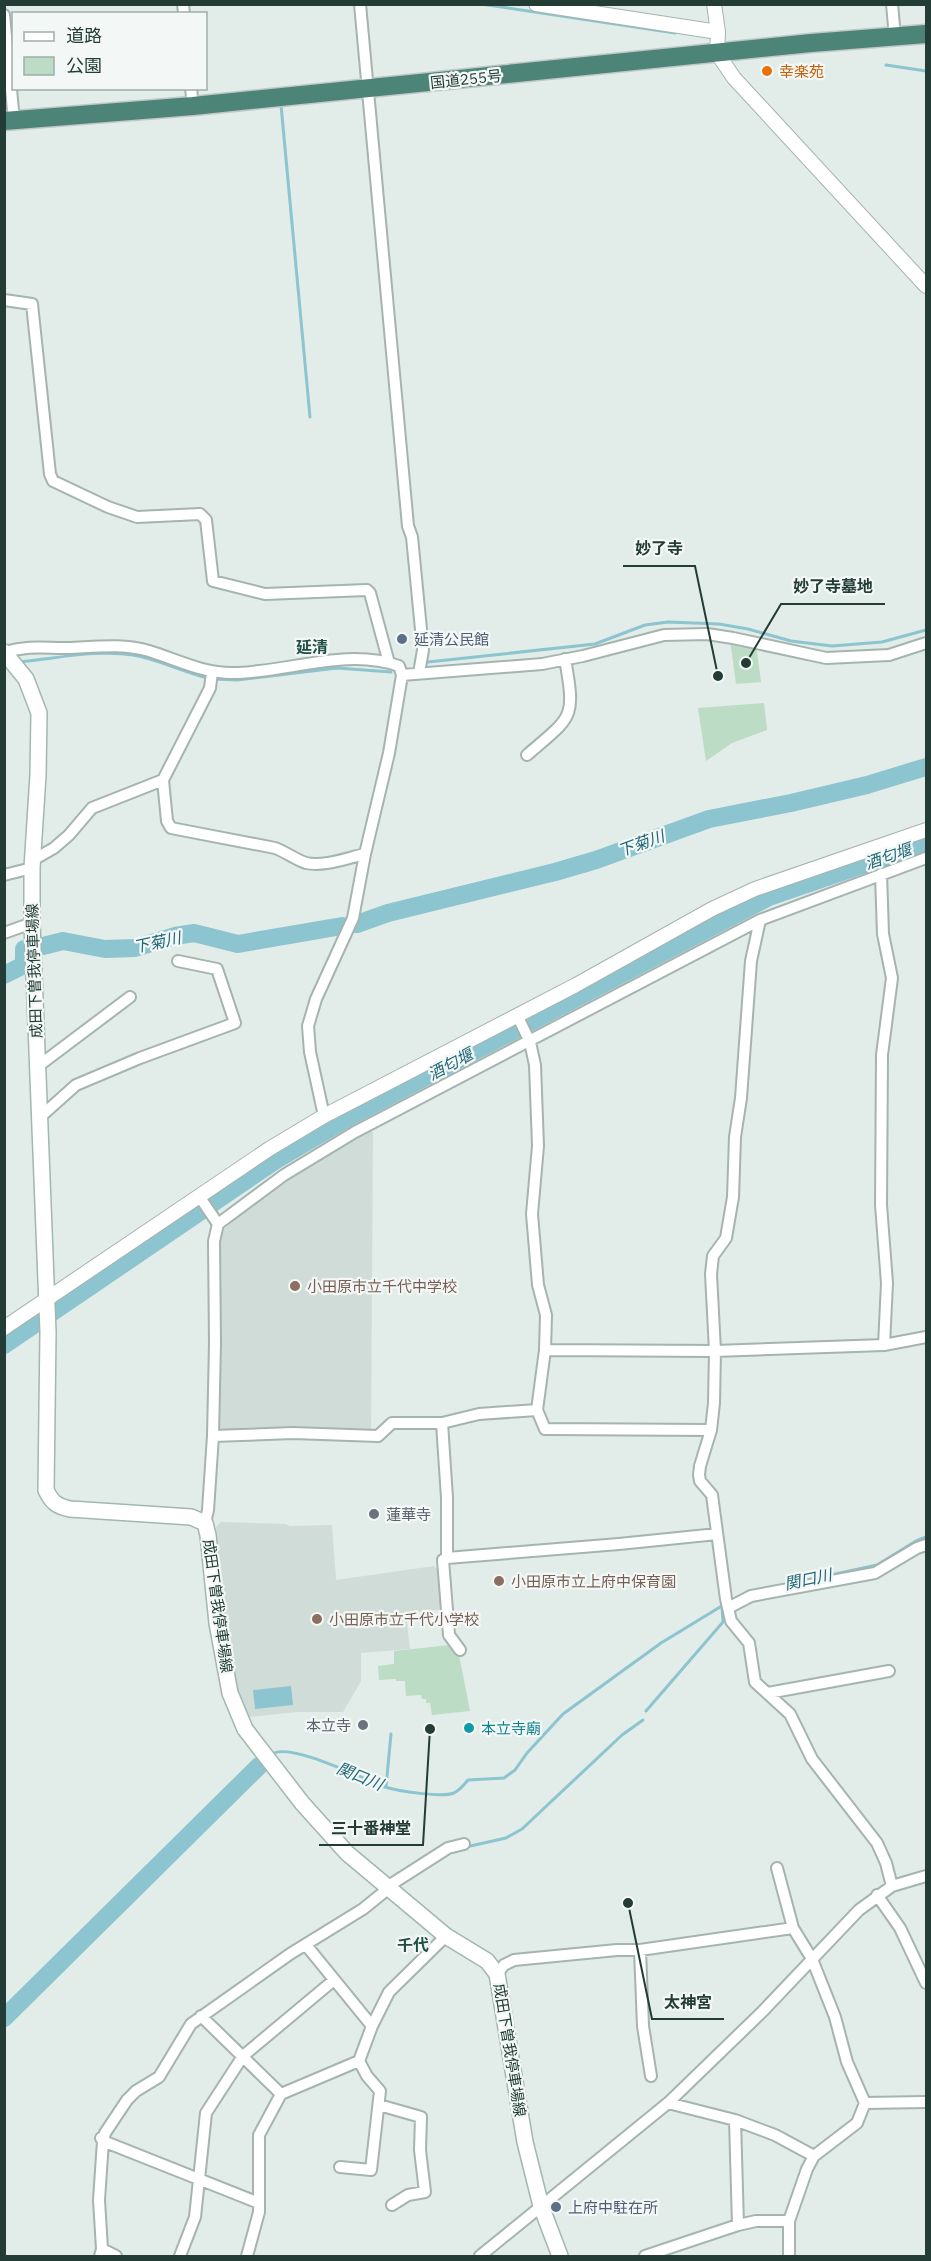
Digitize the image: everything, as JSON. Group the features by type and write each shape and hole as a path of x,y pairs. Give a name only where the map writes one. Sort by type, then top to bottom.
{"highway":[{"name":"国道255号","path":"9,121 192,97 367,88 895,37 924,38"}],"main road":[{"name":"成田下曽我停車場線","path":"5,652 27,679 39,713 32,864 32,923 48,1332 46,1490 51,1501 58,1506 70,1509 191,1517 205,1523 217,1623 230,1693 244,1729 302,1803 346,1853 446,1936 487,1962 497,1974 525,2142 541,2206 560,2256"}],"street":[{"path":"360,4 408,526 412,537 423,650 419,673"},
{"path":"536,4 718,32"},
{"path":"714,4 718,32 717,53 734,78 927,286"},
{"path":"892,4 895,37"},
{"path":"4,15 9,121"},
{"path":"4,300 32,304 50,474 53,481 108,507 138,517 200,514 206,520 213,581 265,594 367,590 370,593 389,663"},
{"path":"402,675 542,664 664,635 707,634 826,658 889,655 927,643"},
{"path":"5,652 24,646 66,648 121,646 150,651 211,677 335,661 389,663 399,666 402,675 389,753 365,854 353,918 316,999 308,1026 310,1052 324,1116"},
{"path":"527,755 560,727 569,713 571,690 565,659"},
{"path":"211,677 210,687 162,780 167,821 171,828 275,848 304,862 315,864 365,854"},
{"path":"4,875 32,864 54,848 69,836 92,808 162,780"},
{"path":"4,1328 269,1149 324,1116 712,909 755,889 927,830"},
{"path":"215,1220 355,1132 760,920 927,858"},
{"path":"881,874 883,934 892,978 882,1055 881,1205 887,1283 884,1345"},
{"path":"760,920 751,961 741,1098 735,1137 733,1197 726,1238 713,1256 711,1274 716,1351 711,1430 699,1475 700,1481 712,1496 731,1621 750,1643 755,1682 790,1714 812,1759 877,1843 886,1863 892,1886"},
{"path":"4,933 32,923"},
{"path":"39,1118 75,1085 235,1023 217,969 178,961"},
{"path":"37,1067 130,997"},
{"path":"517,1015 530,1042 535,1065 538,1146 532,1214 538,1285 546,1315 545,1350 537,1410 545,1429 711,1430"},
{"path":"199,1196 215,1220 213,1436 205,1523"},
{"path":"545,1350 716,1351 884,1345 927,1337"},
{"path":"213,1436 293,1433 378,1436 392,1423 442,1423 479,1414 537,1410"},
{"path":"442,1423 447,1498 447,1558"},
{"path":"460,1650 449,1635 443,1560 447,1558 717,1534"},
{"path":"727,1603 751,1596 875,1573 917,1548 927,1545"},
{"path":"768,1693 889,1671"},
{"path":"116,2256 101,2253 99,2200 101,2138 127,2100 136,2091 159,2078 191,2024 363,1909 388,1888 448,1848 464,1844"},
{"path":"777,1868 793,1928 812,1959 835,2017 847,2062 865,2103 856,2123 814,2156 795,2198 789,2221 789,2256"},
{"path":"480,2256 668,2103 762,2012 859,1910 892,1886 927,1876"},
{"path":"877,1895 900,1928 927,1983"},
{"path":"497,1974 504,1965 514,1960 617,1950 640,1950 793,1928"},
{"path":"248,2256 259,2212 259,2135 281,2094 359,2061 372,2026 389,1992 446,1936"},
{"path":"306,1945 372,2026"},
{"path":"640,1950 643,2026 651,2076"},
{"path":"180,2256 195,2217 206,2112 243,2056 334,1980"},
{"path":"201,2016 281,2094"},
{"path":"340,2167 371,2170 380,2091 367,2076 359,2061"},
{"path":"865,2103 927,2102"},
{"path":"668,2103 735,2120 775,2135 814,2156"},
{"path":"379,2105 421,2117 420,2150 424,2192 408,2195 392,2205"},
{"path":"735,2120 738,2225"},
{"path":"101,2138 259,2203"},
{"path":"645,2256 738,2225 756,2221 789,2221"}],"shaded area":[{"name":"小田原市立千代中学校","path":"369,1131 373,1132 371,1431 217,1431 217,1238 267,1190"},
{"name":"小田原市立千代小学校","path":"221,1522 290,1526 332,1525 336,1580 434,1566 440,1572 442,1609 406,1614 410,1649 361,1653 361,1681 343,1712 297,1712 249,1717 236,1685 226,1629 229,1621 225,1617 216,1527"}],"green space":[{"path":"730,640 756,645 761,682 736,684"},
{"path":"764,703 767,730 732,743 706,761 698,708"},
{"path":"450,1645 459,1655 470,1711 432,1715 430,1703 426,1703 426,1699 422,1699 421,1695 406,1696 405,1681 379,1680 378,1666 394,1664 394,1651"}],"water":[{"path":"291,1686 293,1705 255,1709 253,1690"}],"waterway":[{"path":"481,4 675,33"},
{"path":"886,65 926,71"},
{"path":"281,105 310,417"},
{"path":"428,662 595,644 645,625 668,622 719,624 791,641 832,646 882,642 926,630"},
{"path":"17,662 119,653 152,659 208,678"},
{"path":"214,679 237,680 337,668 391,672"},
{"name":"下菊川","path":"357,924 388,913 596,860 709,819 867,785 926,767"},
{"name":"酒匂堰","path":"4,1345 276,1160 351,1116 769,897 926,843"},
{"name":"下菊川","path":"43,946 63,941 105,949 135,948 194,933 238,944 342,926"},
{"name":"下菊川","path":"4,975 24,965 24,949"},
{"name":"関口川","path":"803,1581 877,1565 926,1537"},
{"name":"関口川","path":"271,1755 280,1752 293,1753 326,1763 385,1787 440,1795 454,1793 468,1780 504,1778 515,1770 527,1753 563,1714 661,1643 725,1604"},
{"path":"646,1711 723,1622 722,1606"},
{"path":"466,1847 506,1838 522,1829 622,1735 643,1720"},
{"path":"386,1787 391,1734"},
{"name":"関口川","path":"4,2018 259,1766"}],"place":[{"name":"幸楽苑","path":"767,71"},
{"name":"延清公民館","path":"402,639"},
{"name":"妙了寺墓地","path":"746,663"},
{"name":"妙了寺","path":"718,676"},
{"name":"小田原市立千代中学校","path":"295,1286"},
{"name":"蓮華寺","path":"374,1514"},
{"name":"小田原市立上府中保育園","path":"499,1581"},
{"name":"小田原市立千代小学校","path":"317,1619"},
{"name":"本立寺","path":"363,1725"},
{"name":"本立寺廟","path":"469,1728"},
{"name":"三十番神堂","path":"430,1729"},
{"name":"太神宮","path":"628,1903"},
{"name":"上府中駐在所","path":"556,2207"}],"district":[{"name":"延清","path":"312,647"},
{"name":"千代","path":"413,1945"}]}
